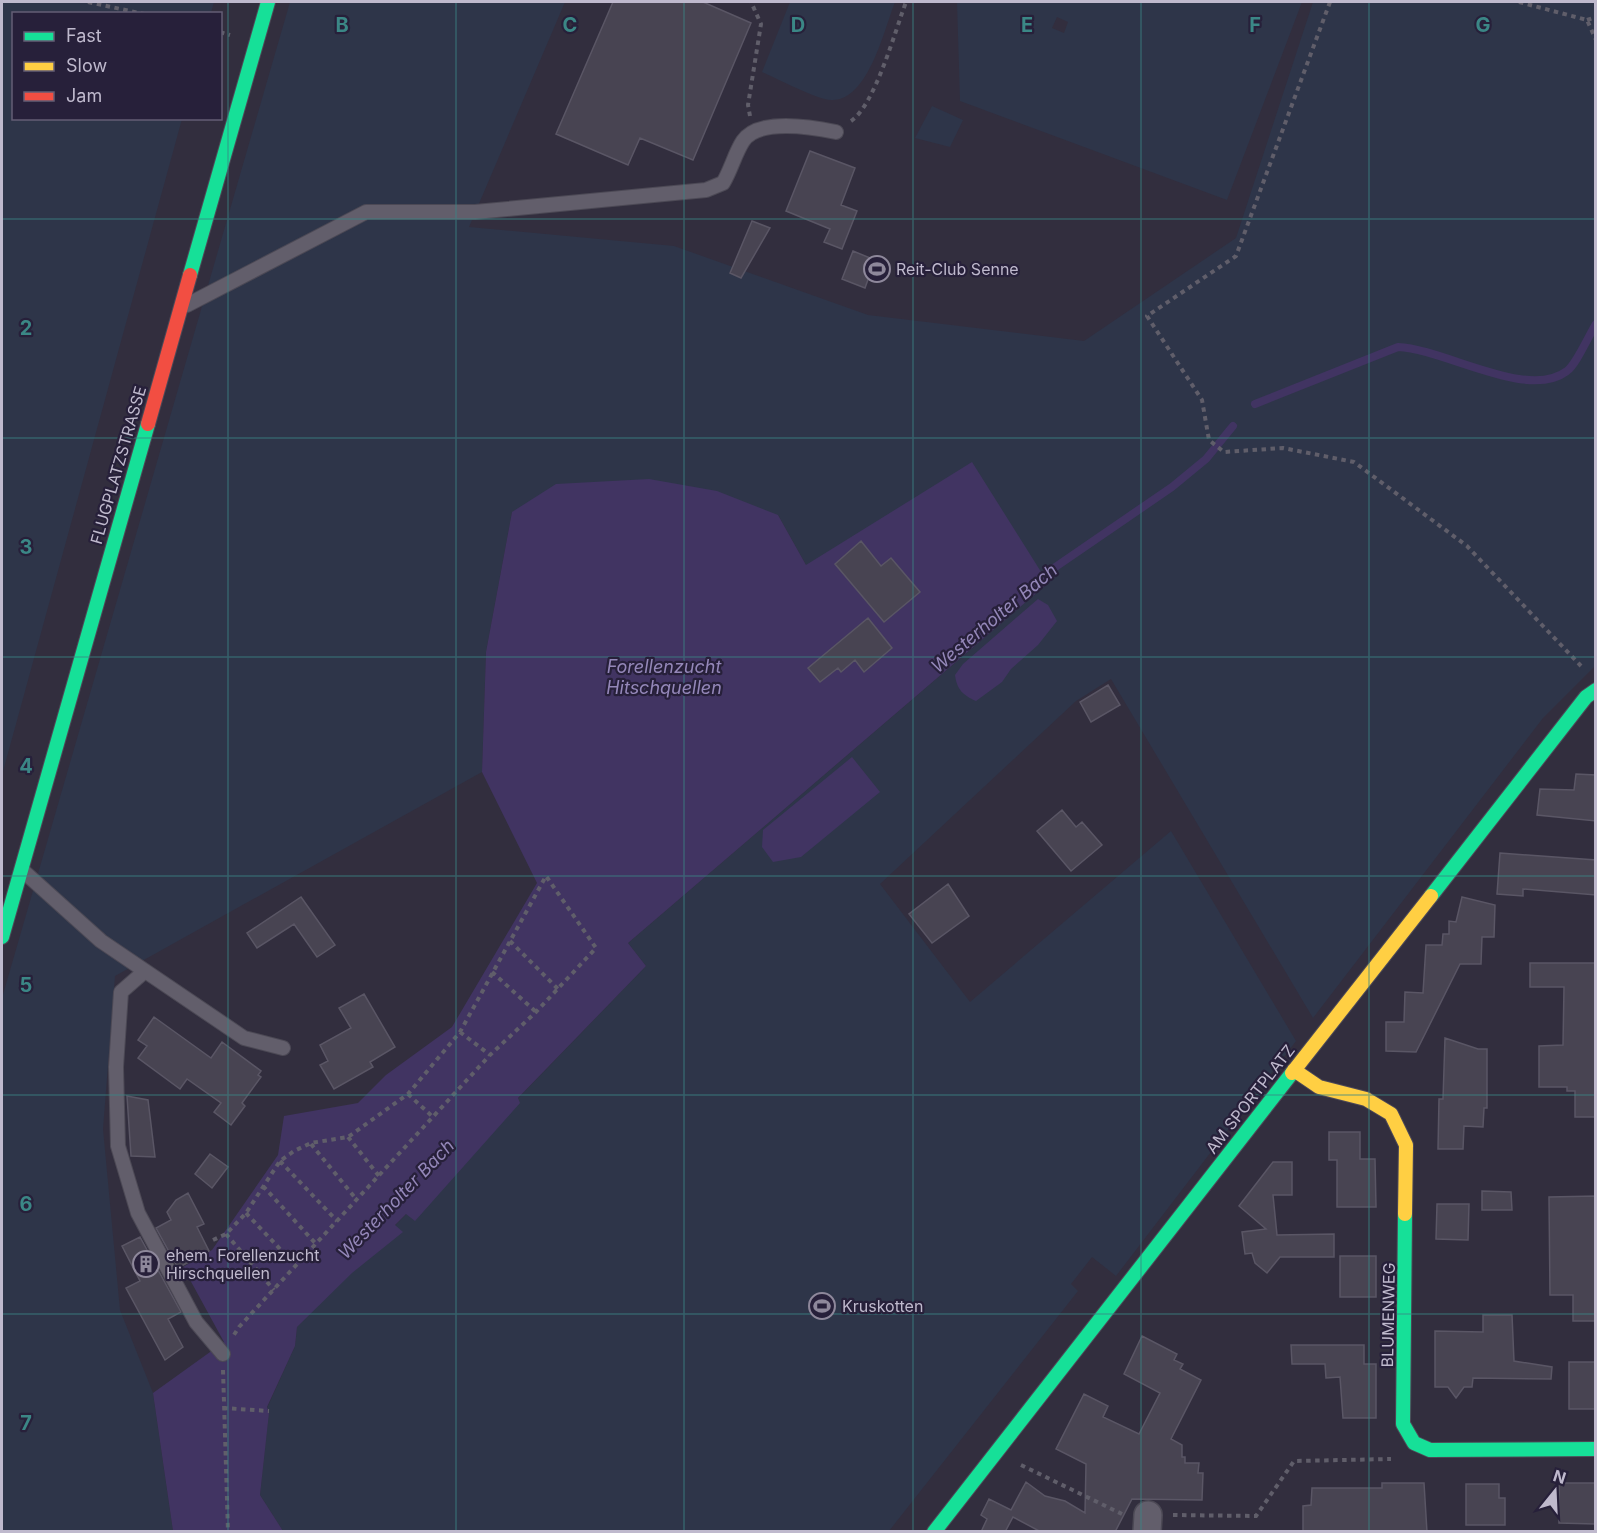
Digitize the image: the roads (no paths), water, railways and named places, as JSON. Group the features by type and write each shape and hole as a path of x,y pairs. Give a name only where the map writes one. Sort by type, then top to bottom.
{"street":[{"name":"FLUGPLATZSTRASSE","path":"2,937 268,2"},
{"name":"AM SPORTPLATZ","path":"933,1532 1586,697 1596,690"},
{"name":"BLUMENWEG","path":"1294,1070 1319,1087 1366,1099 1391,1114 1406,1145 1403,1424 1414,1443 1430,1450 1596,1449"}],"lane":[{"path":"180,309 366,212 475,212 706,190 723,183 733,166 742,142 752,131 774,127 811,126 836,132"},
{"path":"21,869 101,941 244,1038 283,1048"},
{"path":"145,971 121,992 116,1067 118,1146 138,1214 196,1322 223,1354"}],"water":[{"name":"Forellenzucht Hitschquellen","path":"972,462 1048,583 628,943 646,966 518,1098 520,1103 415,1221 406,1214 395,1225 403,1232 352,1273 297,1327 295,1346 267,1407 269,1413 260,1495 283,1531 173,1531 153,1393 224,1342 183,1267 212,1250 278,1155 284,1116 358,1103 386,1075 452,1027 537,883 482,772 486,652 512,512 556,484 649,479 717,491 778,515 806,565"},
{"path":"1038,599 1048,605 1057,621 1038,645 1011,669 1002,682 976,701 964,694 957,685 955,675 963,664"},
{"path":"852,757 880,792 801,857 773,862 762,847 763,830"}],"waterway":[{"name":"Westerholter Bach","path":"1255,404 1398,347 1417,350 1509,377 1531,380 1550,379 1571,368 1596,324"},
{"name":"Westerholter Bach","path":"1035,581 1172,487 1206,459 1233,426"}],"place":[{"name":"Reit-Club Senne","path":"877,269"},
{"name":"ehem. Forellenzucht Hirschquellen","path":"146,1264"},
{"name":"Kruskotten","path":"822,1306"}]}
